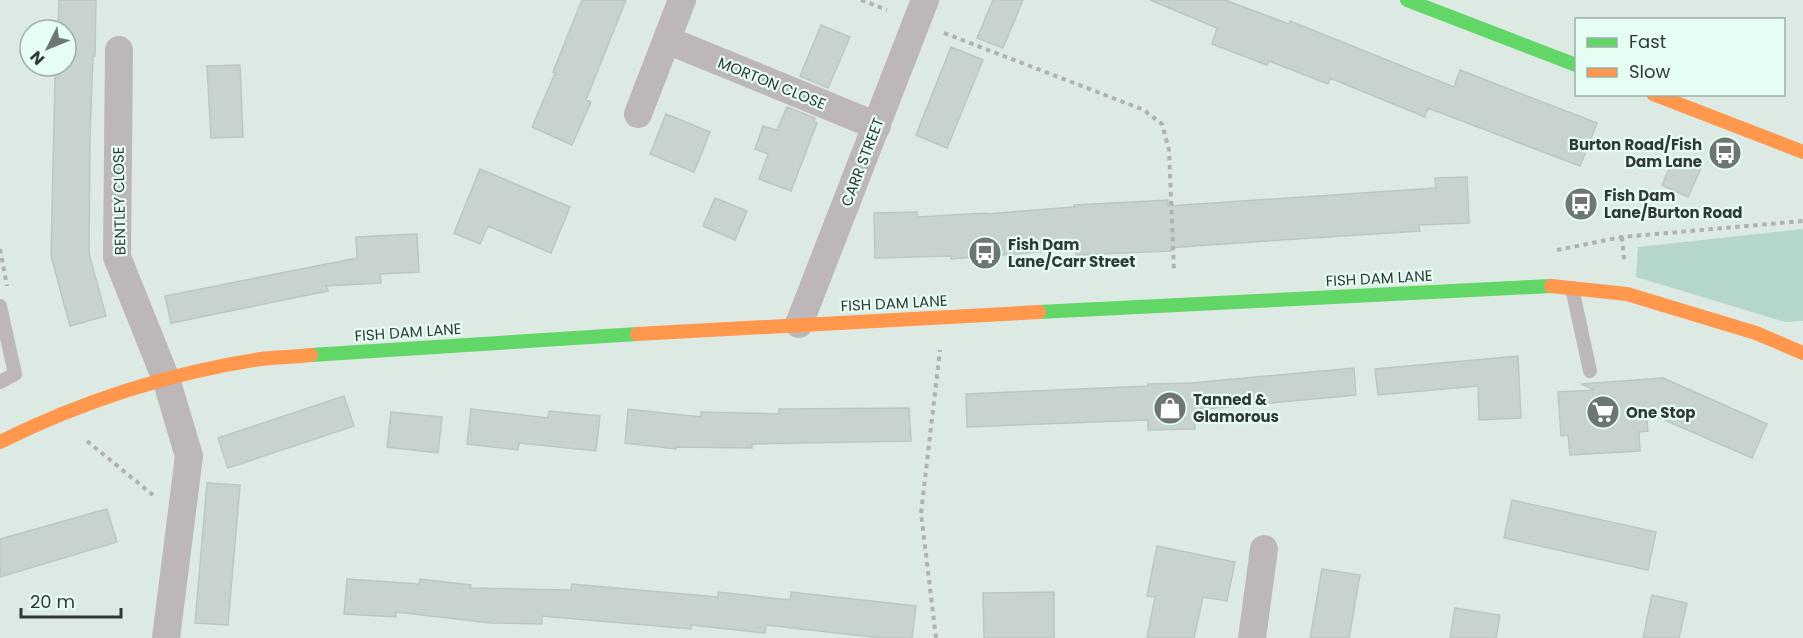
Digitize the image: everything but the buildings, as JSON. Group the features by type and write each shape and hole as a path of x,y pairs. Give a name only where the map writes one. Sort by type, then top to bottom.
{"street":[{"path":"639,114 682,0"},
{"path":"1407,0 1575,65"},
{"name":"CARR STREET","path":"799,324 921,11"},
{"name":"MORTON CLOSE","path":"667,40 877,126"},
{"name":"BENTLEY CLOSE","path":"119,50 117,257 166,379 189,456 166,638"},
{"path":"1658,96 1803,152"},
{"name":"FISH DAM LANE","path":"0,442 57,416 106,398 166,379 261,359 799,324 1556,286 1627,294 1756,333 1800,349"},
{"path":"1252,638 1264,549"}],"lane":[{"path":"1572,288 1590,371"},
{"path":"0,306 15,374 0,382"}],"path":[{"path":"861,0 921,11 1144,110 1162,124 1169,150 1175,305"},
{"path":"1556,286 1554,251 1622,237 1803,221"},
{"path":"936,638 921,513 944,317"},
{"path":"57,416 181,519"}],"green space":[{"path":"1803,229 1803,321 1785,322 1636,277 1638,247"}],"traffic: fast":[{"path":"1407,0 1575,65"},
{"path":"1039,312 1551,286"},
{"path":"311,355 637,334"}],"traffic: slow":[{"path":"1658,96 1803,152"},
{"path":"1551,286 1627,294 1756,333 1803,353"},
{"path":"637,334 1039,312"},
{"path":"0,442 62,414 160,380 261,359 311,355"}],"place":[{"name":"Burton Road/Fish Dam Lane","path":"1725,153"},
{"name":"Fish Dam Lane/Burton Road","path":"1581,204"},
{"name":"Fish Dam Lane/Carr Street","path":"985,253"},
{"name":"Tanned & Glamorous","path":"1170,408"},
{"name":"One Stop","path":"1603,412"}]}
